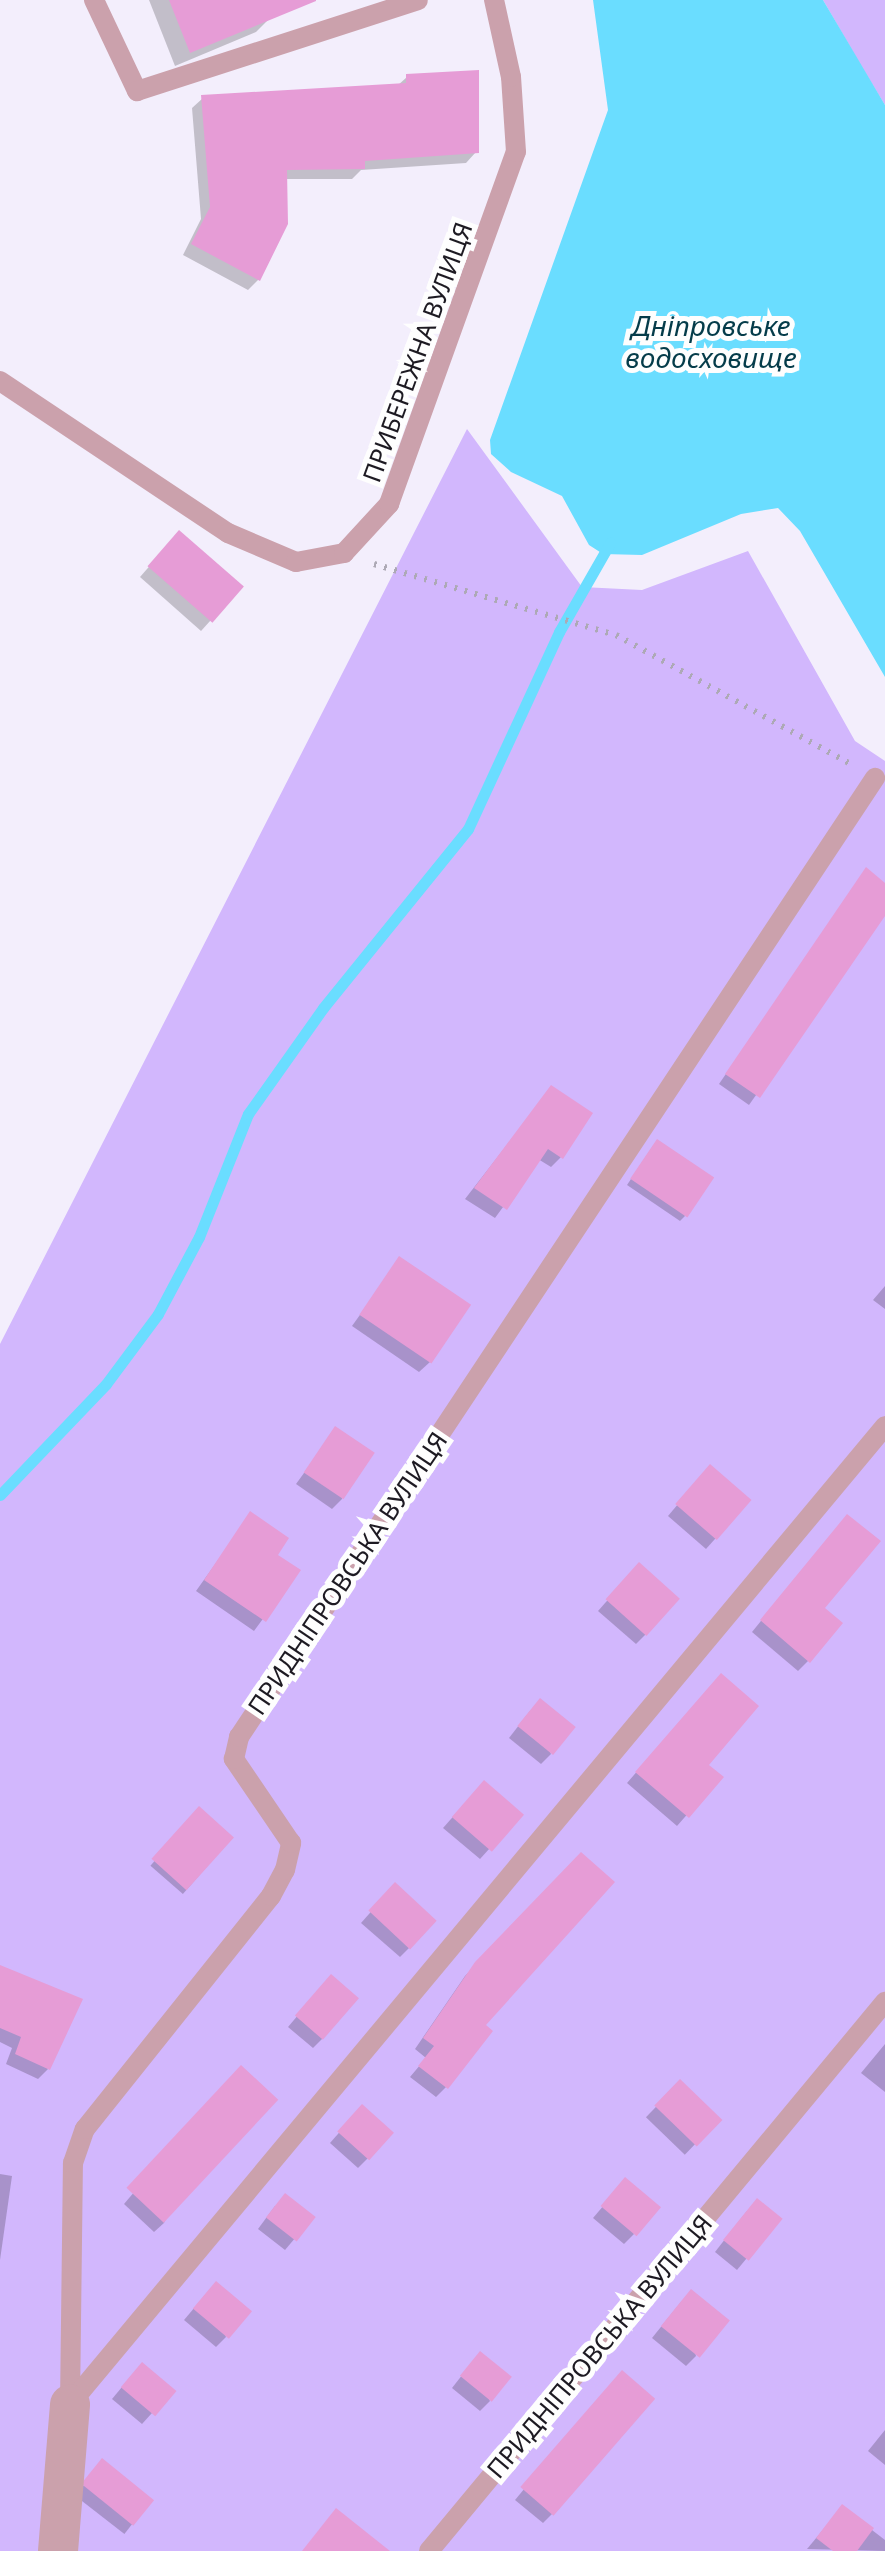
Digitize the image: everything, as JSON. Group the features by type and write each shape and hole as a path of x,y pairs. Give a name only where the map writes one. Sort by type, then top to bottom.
{"street":[{"name":"ПРИДНІПРОВСЬКА ВУЛИЦЯ","path":"58,2551 70,2404"}],"lane":[{"path":"94,0 137,91 418,0"},
{"name":"ПРИБЕРЕЖНА ВУЛИЦЯ","path":"344,554 389,504 516,152 511,76 494,0"},
{"path":"0,381 228,533 296,562 344,554"},
{"name":"ПРИДНІПРОВСЬКА ВУЛИЦЯ","path":"70,2404 73,2163 85,2128 271,1896 291,1843 234,1759 239,1737 875,778"},
{"path":"70,2404 885,1426"},
{"name":"ПРИДНІПРОВСЬКА ВУЛИЦЯ","path":"429,2551 885,2002"}],"path":[{"path":"344,554 430,585 616,635 875,778"}],"shaded area":[{"path":"823,0 885,0 885,105 863,69"},
{"path":"467,429 582,587 642,590 748,551 855,741 885,761 885,2551 0,2551 0,1344"}],"water":[{"name":"Дніпровське водосховище","path":"593,0 823,0 885,105 885,677 800,531 778,508 741,514 642,555 603,554 589,545 562,496 511,472 491,454 490,440 608,110"}],"building":[{"path":"169,0 316,0 316,1 190,53"},
{"path":"479,70 479,153 365,161 365,169 287,170 288,224 260,281 191,244 210,207 201,95 406,83 406,74"},
{"path":"179,530 244,586 212,623 148,566"},
{"path":"866,867 885,883 885,916 760,1098 725,1074"},
{"path":"551,1085 593,1113 563,1159 548,1149 507,1210 474,1188"},
{"path":"657,1139 714,1178 687,1217 630,1179"},
{"path":"399,1256 471,1305 431,1364 359,1315"},
{"path":"335,1426 375,1453 343,1499 304,1472"},
{"path":"710,1464 752,1500 717,1540 675,1504"},
{"path":"250,1511 289,1538 278,1555 301,1570 266,1622 204,1580"},
{"path":"847,1514 881,1541 825,1608 843,1623 810,1663 760,1620"},
{"path":"639,1562 680,1599 646,1636 606,1599"},
{"path":"721,1673 759,1706 709,1765 724,1777 689,1818 635,1772"},
{"path":"540,1698 576,1727 553,1755 517,1726"},
{"path":"484,1780 524,1815 492,1852 452,1817"},
{"path":"199,1806 234,1837 186,1890 151,1859"},
{"path":"581,1852 615,1882 486,2025 493,2031 448,2089 418,2066 434,2046 423,2038 475,1962"},
{"path":"395,1882 437,1921 410,1949 368,1911"},
{"path":"0,1965 83,1999 50,2070 15,2054 21,2037 0,2028"},
{"path":"331,1974 359,1998 323,2040 295,2016"},
{"path":"241,2065 278,2100 164,2223 126,2188"},
{"path":"680,2079 722,2120 697,2147 654,2106"},
{"path":"362,2104 394,2133 369,2160 337,2131"},
{"path":"625,2177 661,2207 637,2236 601,2206"},
{"path":"285,2193 316,2217 297,2241 266,2217"},
{"path":"757,2198 783,2219 749,2261 723,2240"},
{"path":"216,2281 252,2311 229,2339 193,2309"},
{"path":"691,2289 730,2320 700,2358 661,2326"},
{"path":"480,2351 512,2377 492,2402 460,2376"},
{"path":"142,2362 176,2391 155,2416 121,2387"},
{"path":"622,2370 655,2399 554,2516 520,2487"},
{"path":"102,2458 154,2500 133,2526 81,2484"},
{"path":"842,2504 874,2528 857,2551 833,2551 816,2538"},
{"path":"336,2508 390,2551 302,2551"}],"waterway":[{"path":"0,1495 106,1384 158,1314 199,1237 248,1114 323,1008 468,829 559,632 610,543"}]}
